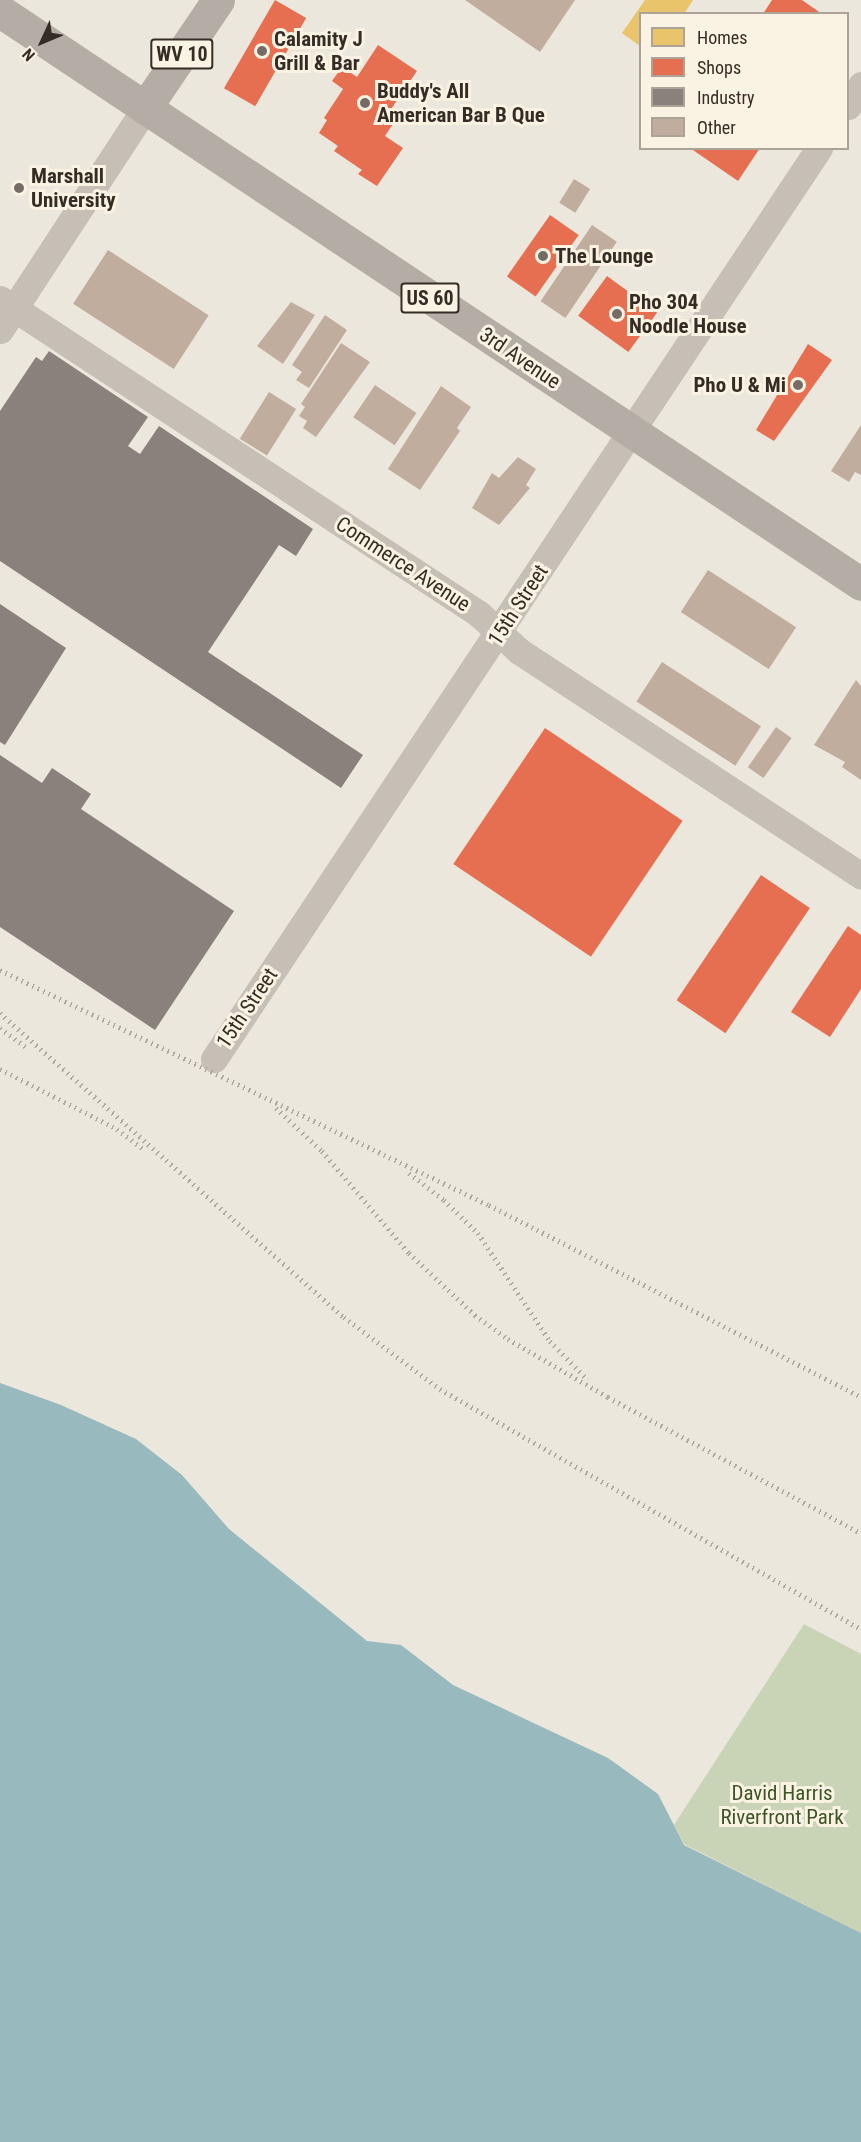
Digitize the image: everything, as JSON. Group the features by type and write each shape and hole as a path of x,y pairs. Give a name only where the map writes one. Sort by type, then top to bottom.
{"main road":[{"name":"WV 10","path":"145,108 218,0"},
{"name":"3rd Avenue","path":"0,11 861,584"}],"street":[{"path":"849,104 861,85"},
{"path":"5,313 145,108"},
{"name":"15th Street","path":"214,1059 500,633 818,150"},
{"name":"Commerce Avenue","path":"5,313 478,614 519,651 861,876"}],"green space":[{"name":"David Harris Riverfront Park","path":"804,1624 861,1654 861,1933 684,1844 674,1825"}],"water":[{"path":"0,1383 61,1405 136,1439 182,1475 229,1529 367,1641 401,1645 453,1685 608,1758 658,1794 684,1845 861,1933 861,2142 0,2142"}],"building: Homes":[{"path":"645,0 693,0 685,12 639,12 639,45 622,33"}],"building: Shops":[{"name":"Calamity J Grill & Bar","path":"275,0 306,18 255,106 224,88"},
{"path":"772,0 802,0 819,12 764,12"},
{"name":"Buddy's All American Bar B Que","path":"378,45 417,71 385,118 393,124 385,136 403,148 377,186 358,174 362,170 334,151 338,146 319,133 327,120 324,118 343,89 332,81 342,67 357,77"},
{"path":"693,150 759,150 738,181"},
{"name":"The Lounge","path":"550,215 579,235 536,297 507,276"},
{"name":"Pho 304 Noodle House","path":"607,276 657,312 628,352 578,316"},
{"name":"Pho U & Mi","path":"808,344 832,360 774,441 756,430"},
{"path":"545,728 683,821 591,957 453,864"},
{"path":"761,875 810,908 725,1033 677,1000"},
{"path":"848,926 861,935 861,989 830,1037 791,1012"}],"building: Industry":[{"path":"49,351 148,417 128,446 140,454 159,426 313,529 296,556 279,545 208,652 363,755 341,788 0,561 0,411 36,357 42,361"},
{"path":"0,604 66,648 5,745 0,742"},
{"path":"0,755 42,783 52,768 91,794 81,809 234,911 155,1030 0,927"}],"building: Other":[{"path":"465,0 575,0 540,52"},
{"path":"574,179 590,189 575,213 559,203"},
{"path":"592,225 617,242 565,318 541,301"},
{"path":"108,250 209,315 174,369 73,304"},
{"path":"291,302 315,315 283,364 257,346"},
{"path":"325,315 347,330 309,388 296,380 302,372 292,365"},
{"path":"341,343 370,362 316,437 303,428 307,421 299,416 305,407 301,404"},
{"path":"375,385 416,413 395,445 353,417"},
{"path":"441,386 471,407 457,428 460,431 420,490 388,469"},
{"path":"269,392 296,409 267,456 240,439"},
{"path":"861,425 861,475 855,472 849,482 831,471"},
{"path":"518,457 536,469 526,485 530,488 499,525 472,508 492,473 499,478"},
{"path":"708,570 796,627 769,669 681,612"},
{"path":"662,662 761,726 735,766 636,701"},
{"path":"856,680 861,686 861,780 842,767 845,762 814,745"},
{"path":"776,727 792,738 763,778 748,767"}],"railway":[{"path":"0,970 489,1205 861,1397"},
{"path":"0,1013 344,1317 440,1389 861,1629"},
{"path":"0,1028 28,1048"},
{"path":"0,1069 117,1129 144,1149"},
{"path":"276,1108 322,1151 409,1253 475,1315 508,1339 608,1397 861,1533"},
{"path":"409,1173 444,1200 478,1233 550,1341 588,1380"}],"place":[{"name":"Calamity J Grill & Bar","path":"262,51"},
{"name":"Buddy's All American Bar B Que","path":"365,103"},
{"name":"Marshall University","path":"19,188"},
{"name":"The Lounge","path":"543,256"},
{"name":"Pho 304 Noodle House","path":"617,314"},
{"name":"Pho U & Mi","path":"798,385"}]}
